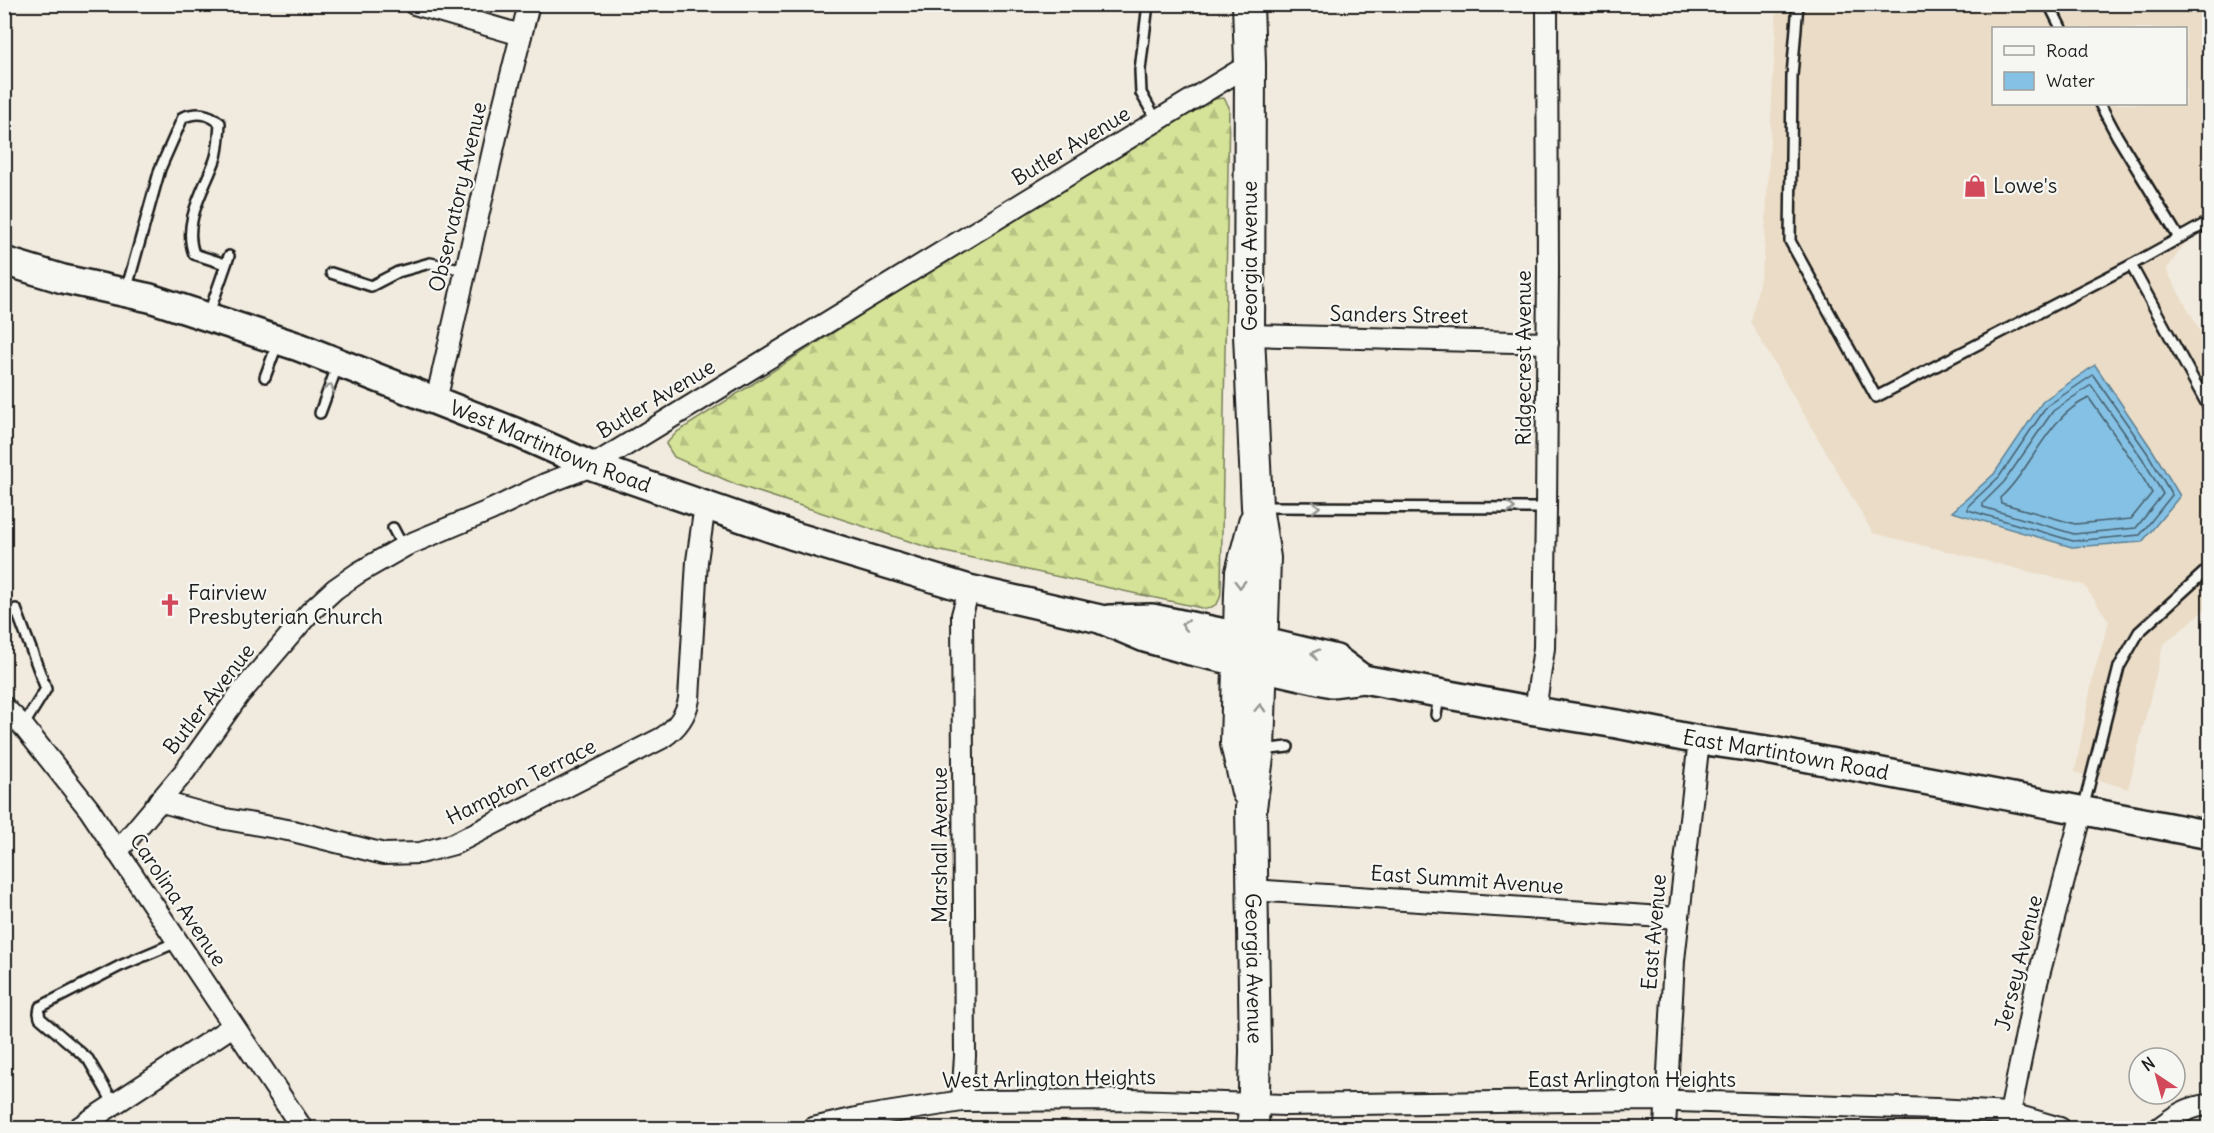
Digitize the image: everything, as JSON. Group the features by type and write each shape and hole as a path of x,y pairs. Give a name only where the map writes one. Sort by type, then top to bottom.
{"main road":[{"name":"Georgia Avenue","path":"1248,4 1250,335 1257,507 1265,558 1236,744 1251,808 1255,1051 1253,1115"},
{"name":"West Martintown Road","path":"4,261 63,279 150,298 278,340 436,401 592,466 791,534 969,589 1100,619 1152,618 1250,652"},
{"name":"Georgia Avenue","path":"1250,652 1273,748 1251,808"},
{"name":"East Martintown Road","path":"1250,652 1332,683 1363,679 1438,704 1535,711 1617,724 2083,809 2210,835"}],"street":[{"path":"414,4 521,35"},
{"name":"Observatory Avenue","path":"436,401 529,4"},
{"name":"Ridgecrest Avenue","path":"1535,711 1544,648 1548,343 1547,4"},
{"name":"Butler Avenue","path":"117,852 185,771 239,695 310,612 358,573 403,547 491,510 545,484 592,466 1250,64"},
{"name":"Sanders Street","path":"1250,335 1548,343"},
{"name":"Hampton Terrace","path":"159,801 220,818 293,831 384,854 420,853 454,844 662,738 677,727 687,709 689,699 697,561 705,506"},
{"name":"Marshall Avenue","path":"962,1101 965,1056 962,615 969,589"},
{"name":"Carolina Avenue","path":"4,707 89,809 302,1128"},
{"name":"East Avenue","path":"1665,1128 1674,960 1699,740"},
{"name":"Jersey Avenue","path":"2008,1121 2035,990 2083,809"},
{"name":"East Summit Avenue","path":"1251,890 1679,918"},
{"path":"78,1128 233,1026"},
{"name":"West Arlington Heights","path":"813,1128 861,1117 962,1101 1131,1100 1253,1115"},
{"name":"East Arlington Heights","path":"1253,1115 1296,1105 1666,1101 2008,1121 2060,1128"},
{"path":"2159,1128 2180,1112 2196,1105 2210,1105"}],"lane":[{"path":"1148,4 1140,70 1141,93 1157,121"},
{"path":"1798,4 1792,76 1790,241 1876,397 2131,265 2210,220"},
{"path":"2049,4 2060,27"},
{"path":"2101,105 2179,238"},
{"path":"125,293 160,170 183,117 196,113 211,116 220,123 216,158 191,223 191,244 194,254 227,260 207,316"},
{"path":"331,273 371,286 398,272 430,263 466,270"},
{"path":"2131,265 2210,410"},
{"path":"264,377 278,340"},
{"path":"320,413 339,363"},
{"path":"1257,507 1546,508"},
{"path":"393,528 403,547"},
{"path":"2083,809 2119,667 2139,632 2210,567"},
{"path":"4,620 16,609 46,689 22,726"},
{"path":"114,1104 88,1059 40,1018 40,1007 120,966 177,942"}],"shaded area":[{"path":"1777,5 2209,5 2209,225 2190,236 2166,270 2209,347 2209,606 2163,645 2128,789 2075,772 2093,676 2109,621 2084,585 1873,533 1751,323 1764,257"}],"green space":[{"path":"1224,98 1229,107 1221,592 1220,599 1215,605 1206,609 936,550 737,485 674,457 666,444 677,432 1116,153 1213,99"}],"water":[{"path":"2095,365 2153,451 2180,496 2142,542 2072,547 1952,512 1994,474 2043,401"}],"place":[{"name":"Lowe's","path":"1975,186"},
{"name":"Fairview Presbyterian Church","path":"170,605"}]}
